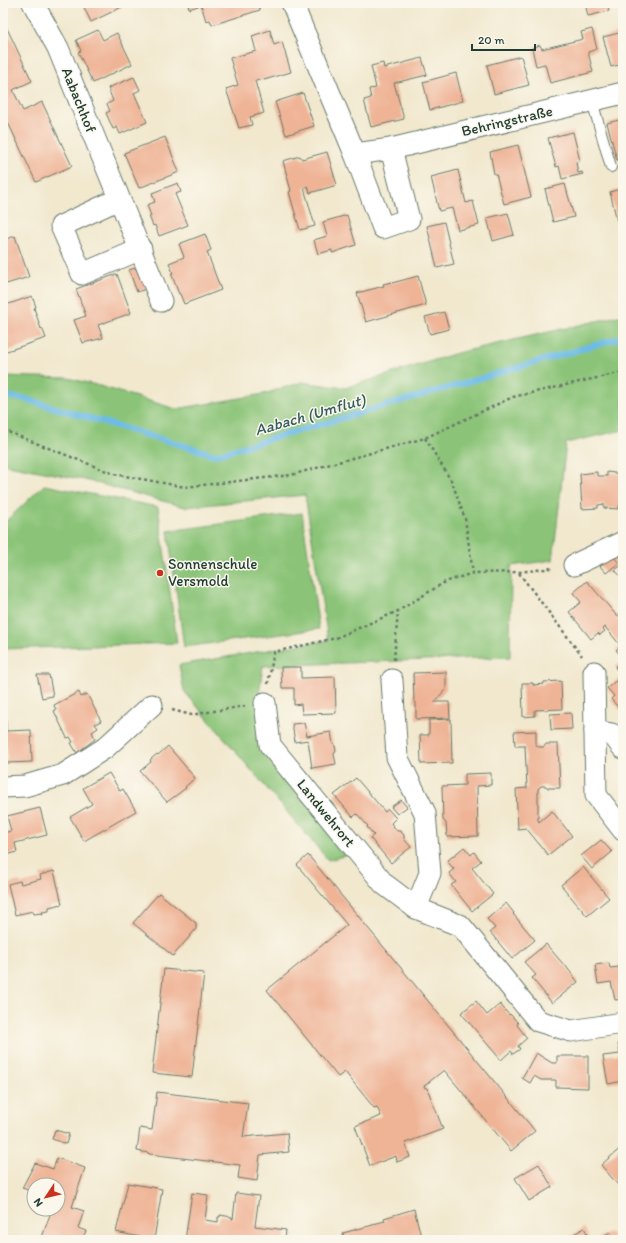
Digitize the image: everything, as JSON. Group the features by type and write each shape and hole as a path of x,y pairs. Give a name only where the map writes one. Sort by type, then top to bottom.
{"street":[{"name":"Aabachhof","path":"32,3 58,48 161,300"},
{"path":"292,3 384,228 409,218 391,149"},
{"name":"Behringstraße","path":"355,154 391,149 623,93"},
{"path":"119,199 61,226 82,274 140,249"},
{"path":"574,565 623,542"},
{"path":"594,672 596,795 623,830"},
{"path":"392,680 397,757 425,813 430,873 416,908"},
{"name":"Landwehrort","path":"265,703 270,745 384,884 416,908 461,926 538,1021 571,1031 623,1023"},
{"path":"3,787 25,786 63,775 106,748 152,705"},
{"path":"595,731 612,734 623,748"}],"lane":[{"path":"592,101 610,167"}],"path":[{"path":"3,430 114,474 185,488 291,475 425,438 513,397 623,372"},
{"path":"425,438 452,482 465,519 473,573"},
{"path":"152,705 191,715 265,703 274,652 336,638 398,611 445,582 473,573 519,572 574,565"},
{"path":"519,572 594,672"},
{"path":"392,680 398,611"}],"green space":[{"path":"623,315 623,430 566,443 553,560 511,566 510,657 263,666 259,695 264,746 351,854 328,860 184,691 179,665 328,640 305,495 185,507 85,480 3,464 3,376 68,378 176,409 264,394 302,382 345,388 457,353"},
{"path":"44,485 158,507 177,643 3,649 3,524"},
{"path":"302,513 319,629 184,647 168,531"}],"building":[{"path":"82,3 130,3 91,22"},
{"path":"188,3 257,3 260,10 212,25 210,20 206,21 201,5 189,9"},
{"path":"585,3 607,3 609,11 588,16"},
{"path":"3,20 32,81 13,90 23,111 42,102 72,166 36,182 3,112"},
{"path":"592,29 597,49 588,52 593,72 550,83 545,64 536,66 532,48 540,45 542,49 583,39 581,32"},
{"path":"98,30 103,40 117,33 132,64 93,83 78,52 81,51 76,40"},
{"path":"270,30 274,45 282,42 291,72 264,80 255,81 264,113 250,117 252,125 239,128 226,89 238,85 230,58 256,51 252,36"},
{"path":"623,32 623,64 611,67 603,37"},
{"path":"521,56 529,85 494,94 487,65"},
{"path":"422,58 427,75 394,83 404,119 371,127 364,100 371,98 369,89 376,88 371,66 383,63 384,68"},
{"path":"456,73 463,101 430,110 423,82"},
{"path":"134,77 140,90 134,93 147,122 120,134 117,127 113,129 106,113 110,111 107,104 113,101 108,88"},
{"path":"303,93 314,126 286,135 275,102"},
{"path":"623,119 623,158 617,160 607,123"},
{"path":"573,132 580,161 576,162 578,173 582,172 583,174 562,179 559,166 556,167 548,138"},
{"path":"165,137 179,172 139,188 124,153"},
{"path":"518,145 531,197 504,204 496,174 494,174 490,152"},
{"path":"327,152 337,185 310,193 308,186 304,188 315,226 300,230 289,192 291,191 283,161 300,156 302,159"},
{"path":"458,170 466,203 473,201 479,225 458,230 452,208 439,211 431,177"},
{"path":"178,183 181,192 175,194 188,225 159,236 155,225 153,226 149,216 151,216 147,205 155,202 152,193"},
{"path":"565,184 574,217 553,222 545,189"},
{"path":"623,188 623,220 617,221 610,192"},
{"path":"508,213 514,235 493,241 487,218"},
{"path":"347,215 356,245 332,253 332,250 318,254 314,240 327,236 323,222"},
{"path":"444,222 454,264 437,268 427,226"},
{"path":"205,234 211,250 207,252 221,290 184,304 171,273 173,273 169,263 184,257 179,244"},
{"path":"15,236 29,277 3,285 3,240"},
{"path":"138,267 146,289 137,292 129,270"},
{"path":"117,274 131,313 98,325 103,338 83,343 74,320 86,316 76,289"},
{"path":"418,276 426,305 366,322 357,293 384,286 383,284"},
{"path":"32,296 36,307 34,308 41,329 42,328 46,338 4,352 3,306"},
{"path":"444,312 449,329 430,334 425,317"},
{"path":"597,472 597,476 607,476 607,472 622,474 623,506 619,506 619,509 604,508 604,504 598,505 598,508 582,509 580,474"},
{"path":"613,556 619,563 606,573 600,566"},
{"path":"623,564 623,579 615,570"},
{"path":"587,581 617,616 623,611 622,657 616,650 621,646 605,627 603,629 605,631 600,635 598,633 591,639 569,612 581,602 573,593"},
{"path":"623,661 623,713 611,699 614,696 607,688 622,676 615,667"},
{"path":"281,667 301,667 301,678 335,677 336,713 302,714 301,704 294,705 294,688 282,688"},
{"path":"446,672 446,689 434,702 449,702 450,718 416,719 413,673"},
{"path":"37,675 49,675 53,696 42,698"},
{"path":"561,681 562,709 535,710 535,716 523,717 522,683 533,683 533,685 544,684 544,682"},
{"path":"79,692 81,697 87,694 101,721 95,724 98,728 92,732 95,739 77,753 71,743 73,742 70,737 67,738 54,711 56,710 54,705"},
{"path":"571,713 572,729 551,730 550,714"},
{"path":"451,719 452,763 421,764 420,735 429,735 429,720"},
{"path":"3,721 6,721 6,731 31,730 32,762 7,763 7,746 3,746"},
{"path":"304,723 307,736 331,732 336,751 334,754 336,764 312,768 308,740 295,742 292,724"},
{"path":"536,731 536,745 539,747 544,747 546,744 558,744 560,788 548,788 546,786 541,786 538,789 538,820 539,822 552,811 572,836 548,855 526,828 518,829 516,789 527,788 525,746 515,746 514,732"},
{"path":"168,746 195,778 185,787 186,788 167,802 140,771 151,762 150,760"},
{"path":"109,773 120,791 123,789 136,811 84,841 70,817 92,804 83,788"},
{"path":"491,773 491,785 477,786 478,836 447,837 446,823 443,820 442,786 465,785 465,774"},
{"path":"356,778 385,812 388,809 396,818 391,823 397,831 400,831 404,835 404,839 411,847 391,863 370,838 374,835 367,827 368,826 357,814 353,817 334,795"},
{"path":"401,800 407,807 397,814 391,807"},
{"path":"40,808 47,835 15,843 17,852 3,856 3,833 11,831 7,816"},
{"path":"601,840 612,852 592,869 581,856"},
{"path":"464,847 471,855 474,852 481,861 472,868 493,894 472,911 451,885 456,882 449,873 454,869 447,861"},
{"path":"308,855 535,1131 511,1151 444,1070 424,1086 427,1088 443,1129 405,1143 410,1157 397,1162 396,1156 370,1166 355,1126 381,1116 377,1107 374,1108 345,1072 338,1077 267,990 347,925 297,865"},
{"path":"583,867 609,898 587,916 561,885"},
{"path":"54,871 62,904 49,907 49,911 42,912 43,914 34,914 33,911 15,915 8,884 20,881 21,884 41,879 40,875"},
{"path":"159,893 196,923 196,929 173,956 133,923"},
{"path":"506,903 514,913 513,914 535,940 512,959 490,932 495,928 487,919"},
{"path":"546,944 578,982 552,1003 532,978 536,975 524,962"},
{"path":"609,963 610,968 619,967 620,964 623,964 623,999 615,1000 611,982 598,984 595,965"},
{"path":"164,969 204,973 192,1077 152,1073"},
{"path":"476,1001 487,1015 500,1004 509,1015 510,1014 518,1023 517,1025 527,1038 518,1046 520,1049 513,1054 511,1051 501,1060 461,1013"},
{"path":"623,1043 623,1081 608,1084 603,1056 620,1054 618,1044"},
{"path":"536,1053 552,1063 557,1063 557,1056 588,1056 588,1088 556,1087 556,1080 541,1080 534,1076 530,1083 522,1078"},
{"path":"157,1092 248,1103 243,1137 287,1133 289,1152 260,1155 257,1181 238,1178 240,1165 149,1154 137,1151 140,1128 152,1130"},
{"path":"55,1130 69,1134 66,1144 52,1139"},
{"path":"3,1140 8,1144 3,1149"},
{"path":"623,1146 623,1191 601,1165"},
{"path":"57,1158 85,1168 72,1207 84,1211 78,1228 86,1231 82,1240 41,1240 49,1217 66,1217 66,1177 28,1177 35,1163 53,1169"},
{"path":"539,1164 552,1187 529,1201 515,1178"},
{"path":"26,1180 26,1189 22,1188"},
{"path":"128,1183 162,1189 154,1240 116,1232"},
{"path":"192,1193 208,1195 205,1220 218,1222 218,1217 220,1217 220,1215 232,1217 233,1219 236,1193 259,1196 255,1226 286,1230 285,1240 185,1240"},
{"path":"414,1209 422,1240 344,1240 343,1233 385,1221 384,1218"},
{"path":"584,1228 591,1240 564,1240"},
{"path":"610,1232 615,1240 596,1240"}],"waterway":[{"name":"Aabach (Umflut)","path":"3,396 25,399 215,455 623,337"}],"place":[{"name":"Sonnenschule Versmold","path":"160,573"}]}
